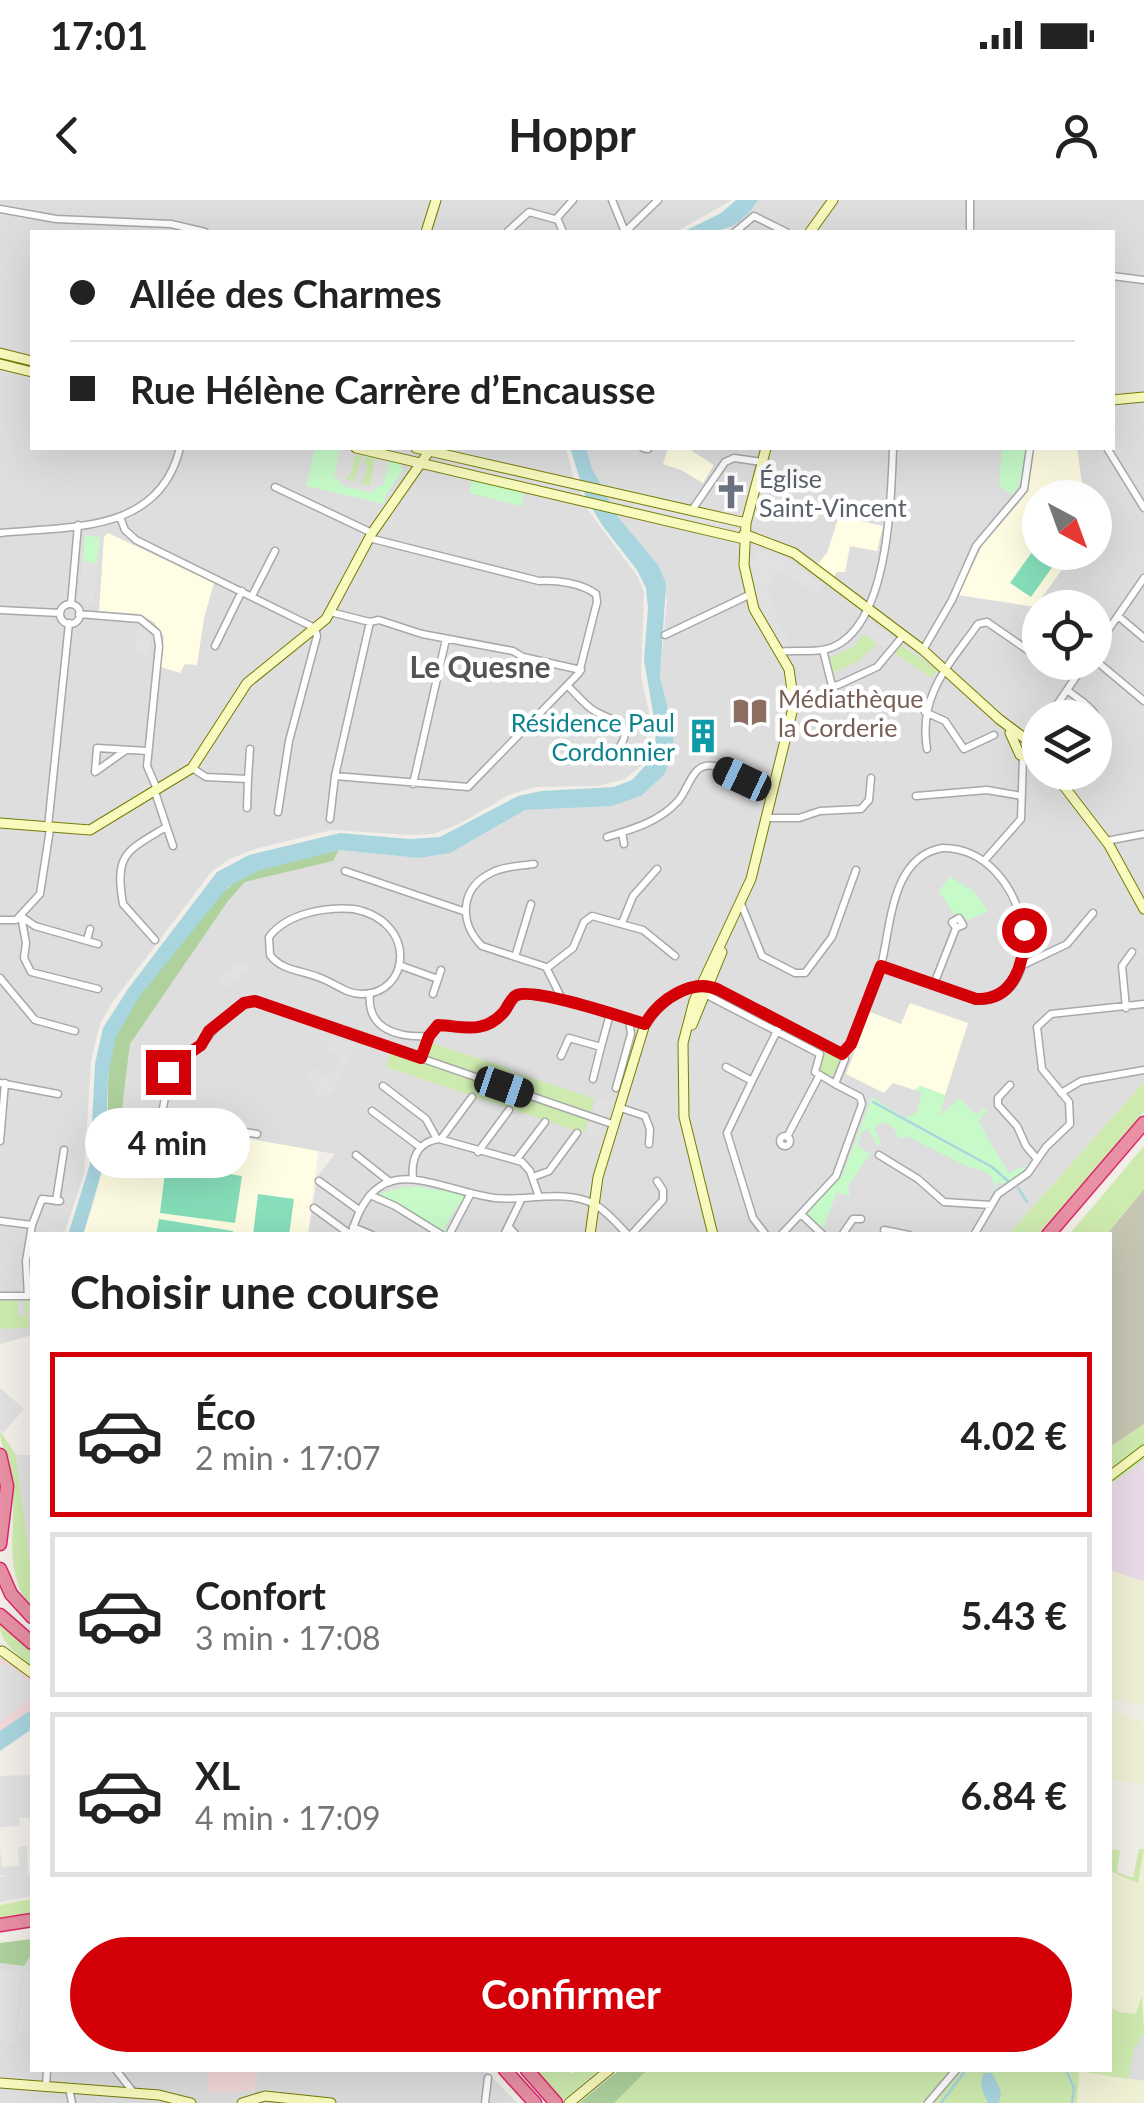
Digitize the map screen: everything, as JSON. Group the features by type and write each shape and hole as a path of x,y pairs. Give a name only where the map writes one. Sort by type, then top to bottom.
{"highway":[{"path":"1051,1232 1144,1123"},
{"path":"1062,1232 1144,1136"},
{"path":"0,1455 7,1486 0,1544"},
{"path":"0,1569 6,1586 30,1617"},
{"path":"0,1596 30,1618"},
{"path":"0,1616 30,1641"},
{"path":"0,1925 30,1920"},
{"path":"0,1933 30,1929"},
{"path":"508,2072 535,2103"},
{"path":"530,2072 556,2103"}],"main road":[{"path":"427,230 436,200"},
{"path":"811,230 833,200"},
{"path":"0,353 30,360"},
{"path":"0,364 30,372"},
{"path":"1115,400 1144,397"},
{"path":"373,450 579,500 745,532"},
{"path":"0,823 94,828 192,768 248,683 330,612 370,536 430,450"},
{"path":"435,450 692,510 794,553 946,669 1022,745"},
{"path":"712,1232 686,1129 682,1054 689,1016 742,906 794,699 791,675 749,594 745,532 766,450"},
{"path":"1067,790 1106,840 1144,909"},
{"path":"590,1232 598,1177 645,1024 684,990 703,989"},
{"path":"682,1081 703,989"},
{"path":"667,1003 684,1005 689,1016"},
{"path":"1112,1474 1144,1450"},
{"path":"1,1649 30,1671"},
{"path":"571,2102 606,2072"},
{"path":"0,2082 134,2093 191,2103"},
{"path":"242,2103 265,2096 332,2103"}],"street":[{"path":"556,219 573,200"},
{"path":"612,200 624,230"},
{"path":"627,230 658,200"},
{"path":"970,200 970,230"},
{"path":"0,208 61,219 171,224 196,230"},
{"path":"509,230 528,212 556,219"},
{"path":"736,230 754,216 782,230"},
{"path":"556,219 561,230"},
{"path":"1115,276 1144,280"},
{"path":"0,533 78,525 136,511 158,494 174,468 179,450"},
{"path":"734,458 735,450"},
{"path":"779,652 823,650 845,639 869,611 890,512 893,450"},
{"path":"923,650 952,600 972,553 1024,489 1030,450"},
{"path":"1108,450 1144,508"},
{"path":"692,510 718,467 734,458 764,462"},
{"path":"275,487 370,536 539,581 552,580 590,589 596,594 581,670 468,788 335,776"},
{"path":"120,517 132,538 315,628 288,741 278,812"},
{"path":"70,604 78,525"},
{"path":"252,596 275,552"},
{"path":"1112,625 1144,578"},
{"path":"215,646 242,590"},
{"path":"665,636 749,594"},
{"path":"70,604 80,614 70,623 62,620 60,613 70,604"},
{"path":"0,610 60,613"},
{"path":"330,612 498,647 581,670"},
{"path":"80,614 140,620 157,633 148,774 172,846"},
{"path":"1118,616 1144,638"},
{"path":"927,749 925,712 946,669 982,621 1022,647"},
{"path":"330,820 335,776 370,622"},
{"path":"0,920 13,922 40,894 70,623"},
{"path":"823,650 832,686 838,685 877,667 902,636"},
{"path":"413,784 446,639"},
{"path":"1112,674 1144,701"},
{"path":"1060,700 1073,680"},
{"path":"568,686 591,709 616,718 624,729 624,740 617,751 589,759"},
{"path":"1066,690 1079,700"},
{"path":"925,712 945,721 964,748 994,735"},
{"path":"126,750 94,772 97,748 148,750"},
{"path":"247,808 250,748"},
{"path":"607,837 646,824 670,808 705,764 773,794"},
{"path":"192,768 206,777 248,779"},
{"path":"767,818 800,818 820,810 861,809 869,800 871,778"},
{"path":"916,796 987,790 1022,796"},
{"path":"984,861 1021,818 1023,790"},
{"path":"155,940 123,904 123,858 128,850 166,827"},
{"path":"622,832 624,844"},
{"path":"1106,840 1144,834"},
{"path":"842,1054 851,1044 881,966 895,900 904,875 914,863 929,851 963,850 997,872 1016,900 1024,930 1021,966 1010,984 991,998 976,999 881,966"},
{"path":"463,911 476,886 487,876 534,864"},
{"path":"622,923 633,896 657,869"},
{"path":"742,906 762,956 795,973 805,973 832,937 856,870"},
{"path":"344,872 358,873 463,911 480,944 548,968 562,998"},
{"path":"515,957 531,904"},
{"path":"338,908 360,910 379,918 394,932 400,947 398,965 388,982 370,993 352,993 280,965 268,952 269,938 280,926 310,913 338,908"},
{"path":"1021,966 1067,944 1093,913"},
{"path":"21,916 35,926 98,944"},
{"path":"21,916 26,942 24,958 32,974 98,990"},
{"path":"548,968 575,946 582,925 590,916 643,930 674,956"},
{"path":"934,984 956,928"},
{"path":"87,940 90,929"},
{"path":"1126,1008 1122,966 1132,952"},
{"path":"398,965 440,974 433,994"},
{"path":"0,978 35,1020 76,1031"},
{"path":"703,989 842,1054 845,1059 835,1084"},
{"path":"703,989 820,1054"},
{"path":"370,993 370,1010 386,1031 404,1037 429,1036"},
{"path":"421,1058 429,1036 440,1025 464,1030 483,1026 498,1018 518,995 562,998 645,1024"},
{"path":"161,1118 171,1066 201,1045 209,1031 244,1003 255,1001 616,1126"},
{"path":"976,1232 999,1193 1028,1173 1070,1124 1070,1105 1042,1069 1037,1030 1040,1021 1050,1014 1144,1004"},
{"path":"593,1079 610,1014"},
{"path":"616,1088 631,1034 628,1019"},
{"path":"762,1232 753,1218 727,1130 782,1023"},
{"path":"561,1056 569,1038 601,1047"},
{"path":"784,1232 836,1176 862,1104 860,1097 819,1076 814,1068 825,1044"},
{"path":"726,1067 752,1081"},
{"path":"1062,1093 1085,1080 1144,1070"},
{"path":"787,1137 819,1076"},
{"path":"0,1141 2,1083 58,1094"},
{"path":"1010,1085 999,1096 998,1105 1017,1126 1037,1159"},
{"path":"383,1086 424,1117 439,1139 525,1164 539,1197"},
{"path":"413,1179 412,1162 420,1147 439,1139 472,1097"},
{"path":"621,1108 646,1116 649,1144"},
{"path":"478,1152 509,1110"},
{"path":"372,1111 420,1147"},
{"path":"134,1114 257,1134"},
{"path":"516,1160 545,1122"},
{"path":"533,1177 547,1173 576,1133"},
{"path":"31,1232 42,1199 58,1201 64,1150"},
{"path":"356,1155 392,1182"},
{"path":"878,1155 915,1177 944,1202 991,1205"},
{"path":"319,1180 360,1210"},
{"path":"314,1208 352,1232 370,1195 392,1182 433,1180 472,1193 594,1204 627,1232"},
{"path":"633,1232 663,1200 657,1180"},
{"path":"448,1232 472,1193"},
{"path":"370,1195 441,1232"},
{"path":"506,1232 521,1199"},
{"path":"801,1214 820,1232"},
{"path":"844,1232 853,1219 861,1219"},
{"path":"0,1221 32,1226"},
{"path":"509,1226 514,1232"},
{"path":"884,1230 894,1232"},
{"path":"0,1296 28,1296 26,1262 30,1238"},
{"path":"46,2086 47,2072"},
{"path":"118,2072 134,2093"},
{"path":"928,2103 954,2072"},
{"path":"485,2103 488,2078"},
{"path":"69,2088 72,2103"}],"shaded area":[{"path":"0,200 732,200 680,230 30,230 30,450 566,450 588,510 638,577 644,592 641,677 653,730 642,765 625,779 599,786 536,787 509,795 433,834 332,830 255,849 211,872 100,1024 91,1061 84,1174 65,1232 30,1232 30,1336 0,1344"},
{"path":"758,200 1144,200 1144,1082 1011,1232 308,1232 317,1177 335,1154 121,1117 130,1044 245,882 333,861 339,850 419,858 449,853 525,810 612,806 641,796 664,775 672,756 674,735 660,677 667,600 659,566 618,517 587,450 1115,450 1115,230 726,230 746,216"},
{"path":"340,450 355,454 350,476 345,477 347,482 370,486 375,458 389,462 383,486 370,493 342,484 334,475"},
{"path":"667,450 690,450 714,465 703,483 663,464"},
{"path":"1034,450 1077,450 1082,480 1029,480"},
{"path":"444,456 568,483 566,495 442,466"},
{"path":"1022,497 1022,570 1062,570 1047,590 1022,590 1022,605 958,595 983,544"},
{"path":"635,500 730,521 728,531 633,509"},
{"path":"840,513 846,514 846,518 883,526 877,551 850,546 845,572 837,572 833,579 817,565 827,553"},
{"path":"108,533 214,583 197,665 185,664 180,673 161,667 164,636 154,622 138,614 99,611 104,537"},
{"path":"757,549 778,553 823,585 816,595 780,570 766,587 778,616 776,621 792,645 782,644 765,619 753,590 748,557 754,558"},
{"path":"83,562 97,563 93,605 79,599"},
{"path":"869,621 895,640 888,650 861,632"},
{"path":"138,623 148,627 151,635 149,656 134,653"},
{"path":"726,753 767,775 765,788 719,766"},
{"path":"240,961 251,969 224,989 216,979"},
{"path":"910,1003 968,1023 945,1095 921,1086 915,1090 893,1083 884,1093 846,1074 870,1012 901,1024"},
{"path":"333,1038 355,1043 335,1089 322,1099 305,1077 316,1068 325,1079 329,1071 334,1073 341,1056 322,1049"},
{"path":"597,1099 609,1103 597,1138 585,1134"},
{"path":"108,1114 318,1151 308,1232 84,1232 95,1201"},
{"path":"1144,1189 1144,1424 1112,1446 1112,1232 1108,1232"},
{"path":"0,1388 24,1409 3,1433 0,1431"},
{"path":"16,1455 30,1455 30,1564"},
{"path":"1144,1460 1144,1582 1112,1571 1112,1484"},
{"path":"1112,1571 1144,1582 1144,1706 1112,1698"},
{"path":"0,1658 9,1659 30,1677 30,1710 0,1731"},
{"path":"0,1664 11,1666 30,1682 30,1700 0,1722"},
{"path":"1112,1712 1144,1722 1144,1784 1112,1779"},
{"path":"30,1775 30,1818 19,1818 20,1826 0,1827 0,1776"},
{"path":"27,1846 30,1896 0,1902 0,1877 7,1875 0,1875 0,1848 2,1867 19,1866 18,1847"},
{"path":"1144,1855 1144,1995 1137,2015 1112,2008 1112,1872 1138,1882"},
{"path":"30,1956 30,2072 209,2072 207,2092 254,2091 258,2072 487,2072 517,2103 0,2103 0,1963 24,1966"},
{"path":"0,1970 20,1971 15,2042 0,2041"},
{"path":"24,1971 30,1971 30,2033 18,2032"},
{"path":"1144,2025 1144,2081 1088,2072 1112,2072"},
{"path":"209,2072 258,2072 254,2091 206,2092"},
{"path":"1078,2072 1144,2081 1144,2103 1077,2103"}],"green space":[{"path":"315,450 340,450 335,475 345,487 374,491 388,462 385,460 399,463 403,470 384,504 306,486"},
{"path":"1002,450 1025,450 1023,472 1013,495 999,485"},
{"path":"355,454 363,455 354,481 359,483 345,479 350,475"},
{"path":"366,456 375,458 370,486 362,484 368,465 364,463"},
{"path":"472,481 524,492 521,506 469,493"},
{"path":"85,535 100,537 97,563 83,562"},
{"path":"1022,566 1022,570 1050,570 1036,590 1022,591 1010,583"},
{"path":"864,634 877,644 857,662 834,672 836,683 827,659 852,648"},
{"path":"899,644 937,670 932,678 893,652"},
{"path":"339,850 333,861 245,882 228,901 130,1044 121,1117 108,1114 109,1066 115,1038 136,1001 192,926 243,877 278,864"},
{"path":"949,877 975,892 988,911 969,920 953,913 939,891"},
{"path":"431,1043 511,1069 503,1083 429,1058 426,1053"},
{"path":"392,1050 588,1119 583,1133 386,1067"},
{"path":"830,1051 842,1063 830,1075 818,1063"},
{"path":"514,1072 595,1099 590,1114 508,1085"},
{"path":"1144,1082 1144,1112 1042,1232 1011,1232"},
{"path":"920,1086 945,1095 940,1116 959,1098 976,1115 984,1108 987,1111 979,1120 1009,1173 1028,1164 1004,1184 997,1182 996,1189 991,1176 984,1171 907,1136 900,1139 893,1127 884,1122 874,1128 882,1144 877,1145 868,1129 862,1132 857,1145 870,1154 848,1186 850,1196 837,1192 823,1228 806,1214 843,1174 872,1097 905,1118 917,1112 922,1093 915,1090"},
{"path":"1144,1146 1144,1189 1108,1232 1072,1232"},
{"path":"166,1164 242,1176 235,1223 160,1213"},
{"path":"404,1187 441,1191 444,1188 463,1196 463,1204 458,1204 444,1228 446,1232 441,1232 376,1195"},
{"path":"258,1194 294,1199 289,1232 253,1232"},
{"path":"159,1219 233,1231 233,1232 157,1232"},
{"path":"17,1299 19,1317 25,1316 24,1299 28,1299 29,1328 0,1329 0,1300"},
{"path":"1144,1424 1144,1460 1112,1484 1112,1446"},
{"path":"0,1431 16,1455 30,1556 30,1607 13,1563 12,1476"},
{"path":"0,1625 30,1650 30,1665 6,1643"},
{"path":"1112,1849 1120,1850 1117,1872 1133,1878 1139,1849 1144,1849 1138,1883 1112,1872"},
{"path":"30,1899 30,1914 0,1918 0,1905"},
{"path":"30,1939 30,1956 24,1966 0,1963 0,1943"},
{"path":"1142,1995 1144,2037 1140,2036 1139,2045 1135,2044 1128,2079 1085,2072 1112,2072 1112,2008 1136,2014"},
{"path":"538,2072 597,2072 562,2101"},
{"path":"617,2072 1079,2072 1077,2103 586,2103"},
{"path":"617,2072 645,2072 614,2103 579,2103"}],"water":[{"path":"736,200 758,200 743,219 726,228 687,230 721,213"},
{"path":"571,450 587,450 618,517 659,566 666,584 660,677 674,734 672,756 664,775 641,796 612,806 525,810 450,853 419,858 339,850 258,871 228,887 139,997 115,1039 108,1078 106,1157 84,1232 69,1232 90,1164 95,1064 103,1028 217,872 249,855 340,833 410,839 440,837 518,796 614,787 632,780 645,766 655,745 656,730 644,660 646,588 586,498"},
{"path":"30,1710 30,1730 0,1751 0,1731"},
{"path":"984,2073 992,2073 998,2084 998,2103 988,2103 986,2099 981,2084"}],"waterway":[{"path":"873,1102 992,1167 1008,1181"},
{"path":"1018,1188 1027,1202"},
{"path":"941,2103 964,2072"},
{"path":"1067,2072 1074,2088 1072,2103"}],"place":[{"name":"Église Saint-Vincent","path":"731,492"},
{"name":"Médiathèque la Corderie","path":"750,712"},
{"name":"Résidence Paul Cordonnier","path":"703,736"}],"district":[{"name":"Le Quesne","path":"480,666"}],"route":[{"path":"168,1072 201,1045 209,1031 244,1003 255,1001 421,1058 438,1025 464,1030 483,1026 498,1018 520,994 562,998 645,1024 653,1012 676,995 701,984 842,1054 851,1044 881,966 984,1000 1006,989 1020,970 1024,930"}]}
